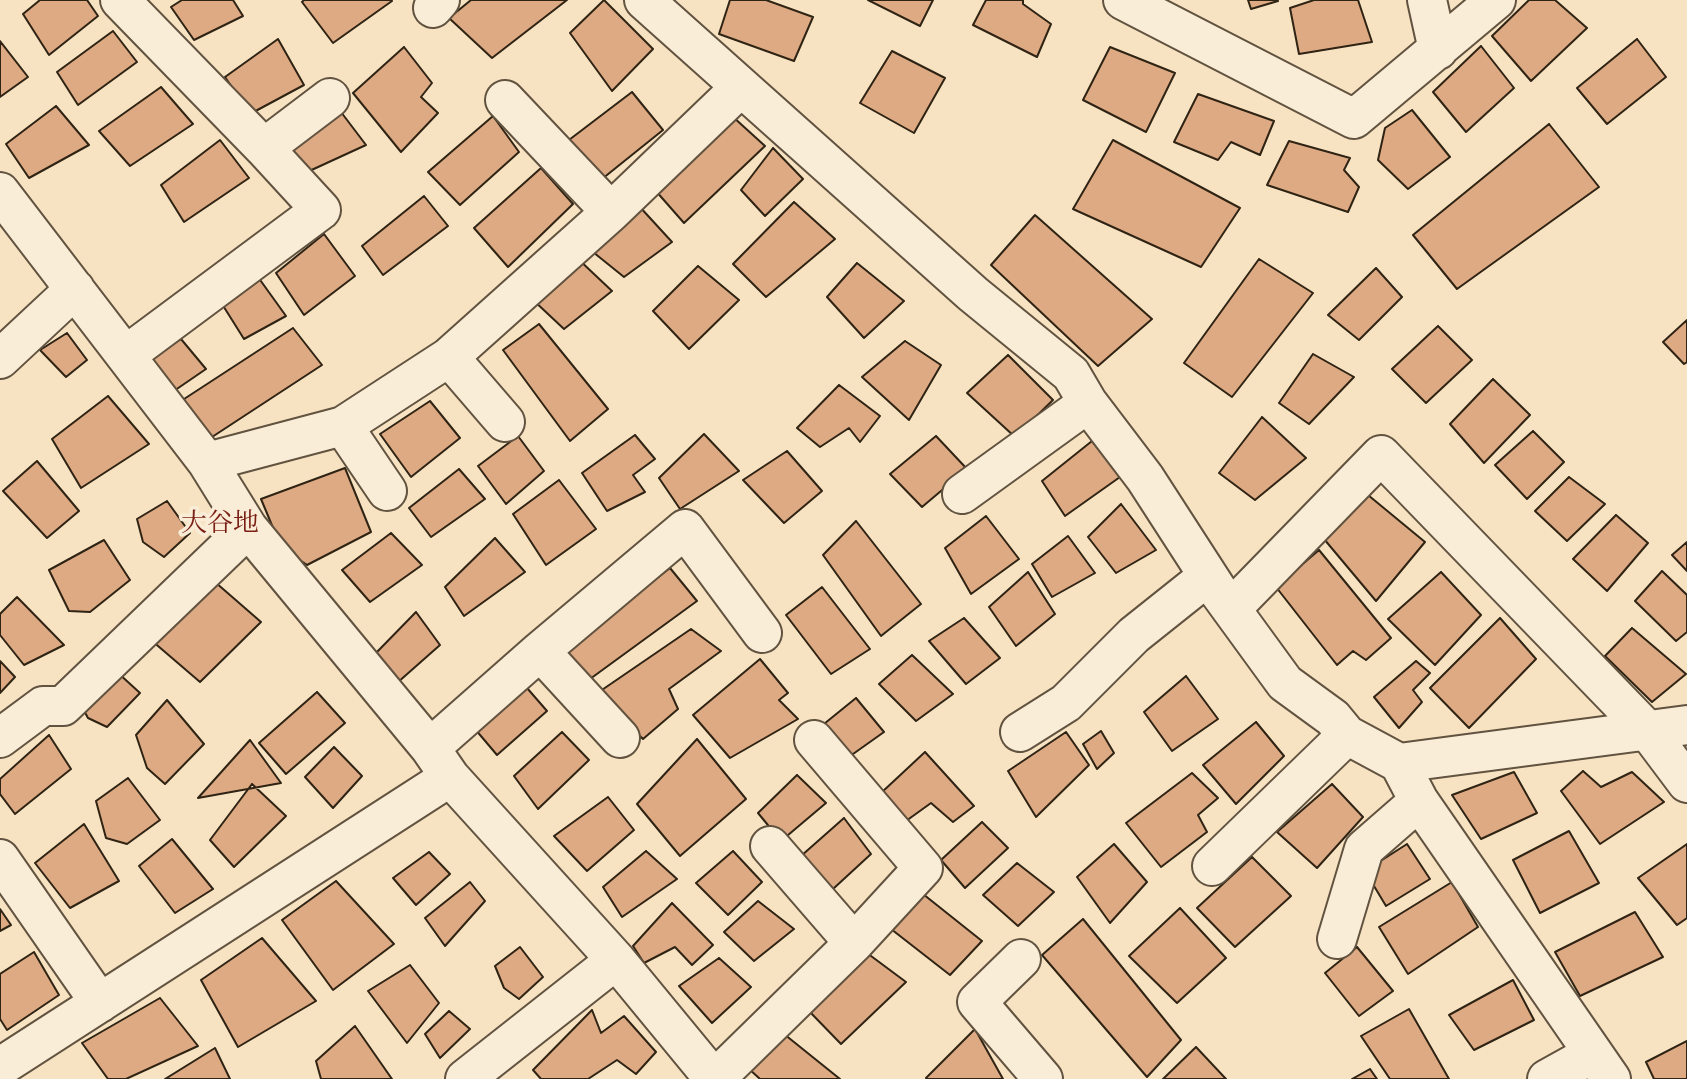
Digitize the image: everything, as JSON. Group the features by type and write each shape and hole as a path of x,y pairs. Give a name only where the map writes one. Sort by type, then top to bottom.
{"street":[{"path":"120,0 321,210 126,355"},
{"path":"644,0 973,294 1072,374 1088,403 1145,478 1208,576 1286,683 1333,718 1348,735 1399,763 1419,801 1601,1067 1547,1079"},
{"path":"1123,0 1162,11 1354,119 1496,0"},
{"path":"1427,0 1438,50"},
{"path":"207,462 343,426 449,357 611,212 741,87"},
{"path":"264,148 330,98"},
{"path":"505,100 611,212"},
{"path":"0,192 207,462 248,528 440,763 616,960 715,1079 854,943 923,868 814,740"},
{"path":"0,359 75,289"},
{"path":"449,357 505,422"},
{"path":"962,495 1088,403"},
{"path":"343,426 387,491"},
{"path":"1231,609 1381,455 1648,731 1687,783"},
{"path":"0,738 43,706 63,706 248,528"},
{"path":"0,1067 100,1003 440,763 540,651 685,529 762,633"},
{"path":"1020,732 1066,703 1134,635 1208,576"},
{"path":"540,651 620,738"},
{"path":"1399,763 1687,725"},
{"path":"1212,866 1348,735"},
{"path":"1337,939 1364,849 1419,801"},
{"path":"770,846 854,943"},
{"path":"0,859 100,1003"},
{"path":"1021,959 977,1002 1043,1079"},
{"path":"465,1079 616,960"}],"building":[{"path":"40,0 87,0 98,16 49,55 23,14"},
{"path":"182,0 233,0 243,16 194,40 171,7"},
{"path":"471,0 567,0 492,58 449,18"},
{"path":"604,0 653,49 612,91 570,33"},
{"path":"730,0 766,0 813,17 794,61 719,34"},
{"path":"868,0 933,0 920,26"},
{"path":"986,0 1023,0 1023,4 1051,24 1037,57 973,25"},
{"path":"1248,0 1277,0 1278,1 1251,9"},
{"path":"1314,0 1358,0 1372,42 1299,54 1290,8"},
{"path":"1529,0 1555,0 1587,28 1531,81 1492,36"},
{"path":"392,1 333,43 302,2"},
{"path":"113,31 137,62 78,105 57,72"},
{"path":"278,39 304,85 250,114 225,77"},
{"path":"1637,39 1666,77 1607,124 1577,88"},
{"path":"0,41 28,77 0,97"},
{"path":"1481,46 1514,88 1466,132 1433,92"},
{"path":"404,47 432,83 421,97 438,113 401,152 353,93"},
{"path":"1110,47 1175,73 1146,132 1083,100"},
{"path":"892,51 945,78 914,133 860,103"},
{"path":"161,87 193,124 130,166 99,131"},
{"path":"632,92 663,130 602,179 565,143"},
{"path":"1198,94 1274,121 1260,155 1231,142 1218,160 1174,142"},
{"path":"56,106 89,145 29,178 6,144"},
{"path":"1412,110 1450,157 1408,189 1378,160 1385,128"},
{"path":"341,112 366,145 305,173 284,148"},
{"path":"493,116 519,152 460,205 428,172"},
{"path":"732,116 765,146 684,223 655,190"},
{"path":"1549,124 1599,187 1457,289 1413,235"},
{"path":"220,140 249,178 184,222 161,185"},
{"path":"1113,140 1240,208 1201,267 1073,209"},
{"path":"1289,141 1350,158 1344,170 1359,187 1348,212 1267,185"},
{"path":"773,148 803,179 765,216 741,190"},
{"path":"541,168 573,204 508,267 474,228"},
{"path":"424,196 448,226 383,275 362,246"},
{"path":"794,202 835,239 766,297 733,264"},
{"path":"639,206 672,242 624,277 588,248"},
{"path":"1035,215 1152,319 1098,366 991,265"},
{"path":"324,234 355,276 304,315 276,273"},
{"path":"576,257 612,291 564,329 532,299"},
{"path":"1259,259 1313,293 1232,397 1184,363"},
{"path":"857,263 904,301 864,338 827,297"},
{"path":"698,266 739,300 689,349 653,311"},
{"path":"1376,268 1402,297 1359,340 1328,315"},
{"path":"258,277 286,316 244,339 222,304"},
{"path":"1687,320 1687,362 1684,364 1663,342"},
{"path":"539,324 608,409 570,441 503,350"},
{"path":"1438,326 1472,360 1426,403 1392,369"},
{"path":"293,328 322,365 209,439 181,401"},
{"path":"67,333 87,360 66,377 40,350"},
{"path":"181,339 206,369 168,395 145,362"},
{"path":"905,341 941,365 909,420 862,377"},
{"path":"1313,354 1354,377 1309,424 1279,403"},
{"path":"1008,355 1053,400 1015,437 967,393"},
{"path":"1493,379 1530,415 1484,463 1450,424"},
{"path":"839,385 880,416 860,442 849,428 820,447 797,428"},
{"path":"108,396 149,444 81,488 52,439"},
{"path":"430,401 460,438 411,477 380,434"},
{"path":"1262,417 1306,458 1255,500 1219,473"},
{"path":"1533,431 1564,462 1527,499 1495,465"},
{"path":"704,434 739,471 680,509 659,478"},
{"path":"635,435 655,459 633,475 645,492 607,511 582,473"},
{"path":"518,436 544,471 506,504 478,466"},
{"path":"936,436 967,469 922,507 890,474"},
{"path":"1092,441 1120,477 1065,516 1042,481"},
{"path":"787,451 822,491 784,523 743,480"},
{"path":"37,461 79,511 47,538 3,491"},
{"path":"345,468 371,532 307,565 281,547 261,499"},
{"path":"459,469 485,499 431,537 409,508"},
{"path":"1569,477 1605,504 1567,541 1535,511"},
{"path":"559,480 596,529 546,565 513,514"},
{"path":"1368,495 1425,542 1376,601 1324,539"},
{"path":"167,501 190,533 164,557 143,542 137,519"},
{"path":"1121,504 1156,550 1116,573 1088,537"},
{"path":"1616,515 1648,543 1607,591 1573,559"},
{"path":"986,516 1019,559 971,594 945,548"},
{"path":"856,521 921,604 881,636 823,555"},
{"path":"391,533 422,565 370,602 342,570"},
{"path":"1068,536 1095,573 1052,597 1032,564"},
{"path":"495,538 525,572 464,616 445,587"},
{"path":"104,540 130,580 90,612 69,611 49,570"},
{"path":"1687,542 1687,571 1672,555"},
{"path":"1319,550 1391,638 1366,660 1353,651 1337,665 1276,587"},
{"path":"670,568 697,601 590,679 562,650"},
{"path":"1662,571 1687,595 1687,632 1676,641 1635,601"},
{"path":"1028,572 1055,614 1016,646 989,607"},
{"path":"1441,572 1481,615 1435,665 1388,619"},
{"path":"215,582 261,622 200,682 151,640"},
{"path":"822,587 870,649 831,674 786,615"},
{"path":"17,597 64,645 24,665 0,635 0,614"},
{"path":"416,612 440,645 397,683 375,654"},
{"path":"964,618 1000,658 966,684 929,641"},
{"path":"1500,618 1536,659 1469,728 1430,688"},
{"path":"1632,628 1686,674 1652,702 1605,656"},
{"path":"691,629 721,651 669,689 678,709 643,739 596,694"},
{"path":"912,655 953,694 916,721 879,684"},
{"path":"760,659 788,693 779,700 798,719 730,758 693,715"},
{"path":"0,661 15,677 0,693"},
{"path":"1416,661 1430,673 1413,690 1422,702 1399,728 1374,697"},
{"path":"117,672 140,693 107,727 88,718 82,707"},
{"path":"1186,676 1218,719 1172,751 1144,712"},
{"path":"527,688 547,711 497,755 475,729"},
{"path":"317,692 345,723 286,774 259,743"},
{"path":"856,698 884,732 846,759 819,728"},
{"path":"167,700 204,744 165,784 147,768 136,735"},
{"path":"1256,722 1284,756 1236,804 1203,765"},
{"path":"1101,731 1114,753 1097,769 1083,744"},
{"path":"562,732 589,760 538,809 514,776"},
{"path":"1066,732 1089,765 1036,817 1008,771"},
{"path":"49,735 71,769 15,814 0,794 0,779"},
{"path":"697,739 746,799 680,856 637,804"},
{"path":"250,740 281,783 198,798"},
{"path":"334,747 362,776 333,808 305,777"},
{"path":"925,752 974,806 953,822 931,803 906,821 881,793"},
{"path":"1583,771 1601,787 1632,772 1664,802 1600,844 1561,791"},
{"path":"1514,772 1537,813 1481,839 1452,795"},
{"path":"1192,773 1218,798 1198,815 1207,832 1161,867 1126,823"},
{"path":"797,775 826,803 781,841 758,813"},
{"path":"128,778 160,820 127,844 106,838 96,801"},
{"path":"252,784 286,816 234,867 210,840"},
{"path":"1332,784 1363,817 1317,868 1277,832"},
{"path":"608,797 634,830 587,871 554,836"},
{"path":"844,818 871,854 833,889 801,856"},
{"path":"982,822 1008,848 965,888 941,860"},
{"path":"84,824 119,881 70,908 35,863"},
{"path":"1569,831 1599,883 1540,913 1513,860"},
{"path":"172,839 213,889 175,913 139,866"},
{"path":"1114,844 1147,882 1110,923 1077,877"},
{"path":"1407,844 1430,879 1386,906 1365,871"},
{"path":"1687,844 1687,918 1677,925 1638,878"},
{"path":"646,851 677,879 622,917 603,887"},
{"path":"733,851 762,882 728,915 696,883"},
{"path":"429,852 450,874 416,905 393,878"},
{"path":"1252,857 1291,896 1235,947 1197,908"},
{"path":"1017,863 1054,892 1018,926 983,895"},
{"path":"336,881 394,944 333,990 282,920"},
{"path":"470,882 485,901 445,946 425,918"},
{"path":"1452,882 1478,927 1408,974 1379,927"},
{"path":"923,894 982,941 950,975 891,929"},
{"path":"758,901 794,929 754,961 724,932"},
{"path":"672,903 713,945 692,965 675,947 644,963 633,946"},
{"path":"1180,908 1226,958 1177,1003 1129,956"},
{"path":"0,909 11,925 0,931"},
{"path":"1635,912 1663,957 1580,996 1555,952"},
{"path":"1083,919 1181,1040 1147,1077 1042,955"},
{"path":"262,938 316,1001 238,1047 201,980"},
{"path":"520,947 543,977 519,999 504,988 495,966"},
{"path":"1357,947 1393,991 1359,1016 1325,973"},
{"path":"34,952 59,995 7,1030 0,1019 0,974"},
{"path":"867,953 906,982 841,1044 808,1010"},
{"path":"719,958 751,987 712,1023 679,986"},
{"path":"410,965 439,1003 407,1043 368,991"},
{"path":"1513,980 1534,1020 1474,1050 1449,1015"},
{"path":"160,998 198,1046 126,1079 108,1079 82,1043"},
{"path":"1409,1009 1449,1079 1390,1079 1361,1036"},
{"path":"592,1010 601,1033 624,1016 656,1052 636,1074 617,1060 588,1079 541,1079 533,1070"},
{"path":"449,1011 470,1029 440,1058 425,1034"},
{"path":"355,1026 392,1079 321,1079 316,1061"},
{"path":"975,1029 1003,1079 927,1079 926,1078"},
{"path":"784,1034 840,1079 760,1079 748,1068"},
{"path":"1687,1041 1687,1079 1654,1079 1646,1062"},
{"path":"1196,1047 1226,1079 1163,1079"},
{"path":"215,1048 230,1079 165,1079"},
{"path":"1370,1069 1377,1079 1352,1079"}],"district":[{"name":"大谷地","path":"220,525"}]}
